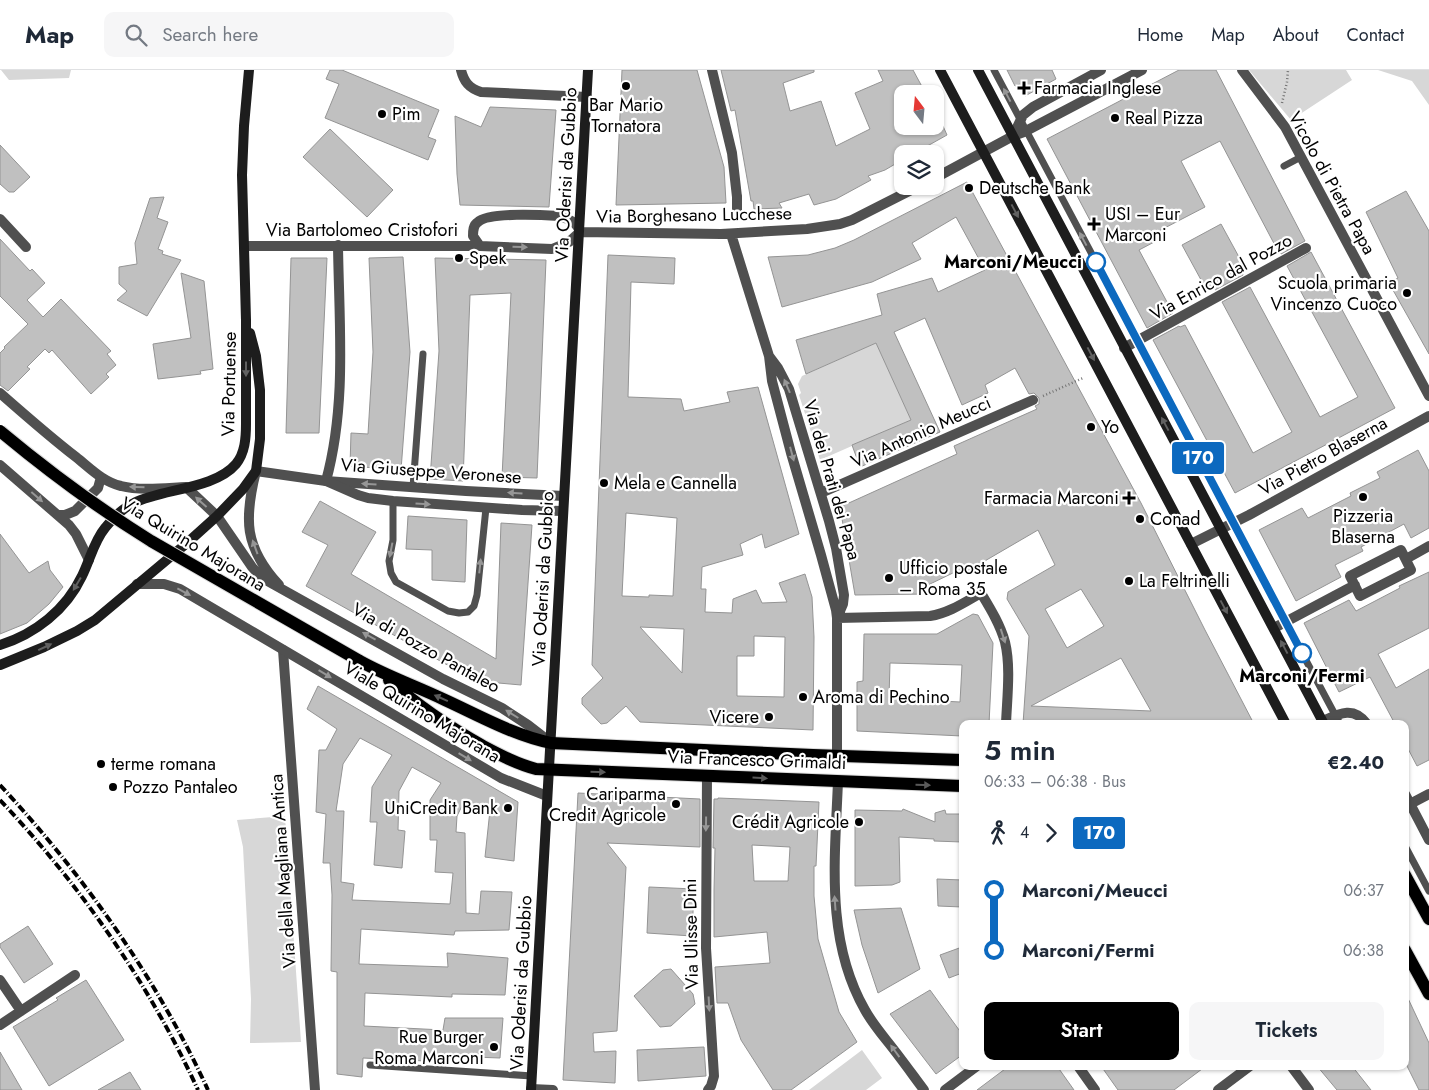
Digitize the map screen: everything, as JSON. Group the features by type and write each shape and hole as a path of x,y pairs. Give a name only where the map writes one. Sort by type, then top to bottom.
{"main road":[{"name":"Via Portuense","path":"0,645 41,626 52,616 76,586 104,529 127,507 142,500 202,483 222,475 236,464 242,454 246,424 243,158 249,70"},
{"name":"Via Oderisi da Gubbio","path":"531,1090 588,70"},
{"path":"940,70 1284,720"},
{"path":"978,70 1323,720"},
{"name":"Via Portuense","path":"0,665 44,647 95,620 217,516 243,489 256,471 260,439 260,390 256,356 246,320"},
{"name":"Via Quirino Majorana","path":"0,430 36,460 118,520 152,542 379,672 444,699 519,734 551,743"},
{"name":"Via Quirino Majorana","path":"379,672 410,698 468,737 520,764 536,769 549,770"},
{"name":"Via Francesco Grimaldi","path":"551,743 959,760"},
{"name":"Via Francesco Grimaldi","path":"549,770 959,786"},
{"path":"1409,882 1429,919"},
{"path":"1409,960 1429,994"}],"street":[{"path":"462,70 468,85 481,92 587,97"},
{"path":"712,70 732,153 738,211"},
{"path":"1013,136 1023,115 1033,107 1101,70"},
{"path":"944,173 1142,70"},
{"name":"Vicolo di Pietra Papa","path":"1242,70 1285,127 1429,396"},
{"name":"Via Borghesano Lucchese","path":"580,232 731,234 807,229 840,224 859,217 902,195"},
{"name":"Via Bartolomeo Cristofori","path":"244,246 338,245 552,248 569,242 580,232 575,223 568,218 560,216 491,216 478,221 474,228 473,236 480,246"},
{"path":"0,218 26,247"},
{"name":"Via dei Prati dei Papa","path":"731,234 769,356 772,381 837,618 837,756"},
{"path":"326,481 338,415 341,352 338,245"},
{"name":"Via Enrico dal Pozzo","path":"1124,348 1306,248"},
{"name":"Via dei Prati dei Papa","path":"769,356 789,389 836,548 843,589 843,604 837,618"},
{"path":"0,393 44,432 102,477 118,485 129,487 186,487"},
{"name":"Via Antonio Meucci","path":"821,493 1033,400"},
{"name":"Via Pietro Blaserna","path":"1191,544 1428,419"},
{"path":"0,465 69,525 76,534 89,560"},
{"name":"Via Giuseppe Veronese","path":"256,471 326,481 564,496"},
{"name":"Via di Pozzo Pantaleo","path":"256,471 248,503 250,533 260,560 281,587"},
{"path":"58,515 65,515 75,511 98,488 102,477"},
{"name":"Via Giuseppe Veronese","path":"326,481 368,498 486,508 564,511"},
{"name":"Via di Pozzo Pantaleo","path":"186,487 217,516 256,572 267,581 281,587 443,678 502,708 528,724 551,743"},
{"path":"1406,559 1429,546"},
{"path":"1401,550 1411,570 1360,596 1355,585 1350,576 1401,550"},
{"path":"137,584 164,584 180,590 283,650"},
{"path":"1274,628 1355,585"},
{"path":"837,618 923,617 937,615 981,593 999,626 1005,642 1008,659 1006,720"},
{"name":"Viale Quirino Majorana","path":"283,650 501,778 548,796"},
{"name":"Via della Magliana Antica","path":"283,650 315,1090"},
{"path":"1337,719 1343,712 1354,713 1364,720"},
{"name":"Via Ulisse Dini","path":"707,775 707,965 714,1076 708,1090"},
{"path":"838,781 834,893 836,919 845,962 854,989 868,1016 924,1090"},
{"path":"1409,799 1429,794"},
{"path":"1409,801 1428,835"},
{"path":"0,1025 75,975"},
{"path":"0,980 21,1011"},
{"path":"945,1090 972,1070"},
{"path":"1081,1070 1095,1090"},
{"path":"1218,1090 1245,1070"},
{"path":"1294,1070 1309,1090"},
{"path":"531,1090 553,1090"}],"lane":[{"path":"994,70 1337,719"},
{"path":"1284,166 1301,157"},
{"path":"413,487 423,354"},
{"path":"393,501 393,540 389,561 391,573 396,582 448,611 459,613 468,612 474,606 477,595 486,508"},
{"path":"1409,854 1429,891"},
{"path":"370,1066 532,1076"}],"path":[{"path":"1277,116 1284,100 1288,70"},
{"path":"1044,395 1083,378"}],"shaded area":[{"path":"1,70 71,70 69,78 9,80"},
{"path":"1249,70 1346,70 1352,80 1291,120"},
{"path":"1378,70 1429,70 1429,105 1412,81"},
{"path":"876,343 911,420 820,460 799,395 801,393 798,384 802,376"},
{"path":"285,816 301,1042 250,1043 251,999 243,847 237,820"},
{"path":"862,1050 882,1078 866,1090 809,1090"}],"building":[{"name":"Pim","path":"330,70 342,70 439,110 428,137 436,140 428,160 325,118 339,84 326,79"},
{"path":"622,70 697,70 724,167 726,203 616,205"},
{"path":"721,70 814,70 814,72 783,83 790,111 821,101 836,146 870,129 855,93 883,81 878,70 913,70 921,85 894,85 894,135 944,135 944,128 947,135 929,145 894,145 894,165 868,176 871,180 836,199 814,205 809,194 779,203 782,208 754,209 735,110 731,111"},
{"path":"1007,70 1052,70 1056,79 1025,96 1020,84 1015,86"},
{"path":"1179,70 1216,70 1305,241 1281,254 1279,253 1220,141 1181,161 1205,207 1155,233 1158,240 1139,250 1173,313 1147,328 1047,139"},
{"path":"490,107 556,110 549,207 460,205 455,116 481,127"},
{"path":"330,129 393,190 367,217 303,157"},
{"path":"0,145 30,177 14,192 9,192 0,184"},
{"path":"967,182 1141,503 1252,720 1023,720 1029,636 1007,599 1008,592 1055,565 1038,530 959,576 957,571 928,585 928,594 855,595 840,507 957,454 954,446 1037,409 1035,406 1039,404 1039,398 1034,393 1029,394 1015,368 985,385 988,393 962,405 925,318 894,332 940,432 860,467 852,445 911,420 876,343 806,374 796,340 882,315 877,294 932,278 938,292 985,270 956,217 912,243 921,259 872,282 782,307 768,257 808,255 835,248 854,240","holes":["1081,589 1104,626 1067,648 1045,609","1121,658 1151,711 1031,706"]},
{"path":"1406,191 1429,231 1429,354 1389,283 1398,278 1366,212"},
{"path":"164,197 157,218 168,222 158,249 163,251 162,254 181,260 147,316 117,300 127,291 119,284 119,267 137,264 135,243 150,198"},
{"path":"1221,224 1245,268 1241,270 1243,275 1215,290 1213,286 1206,289 1182,245"},
{"path":"0,239 30,271 32,269 45,283 27,300 43,317 61,299 111,351 107,354 116,365 106,374 109,377 91,394 52,350 49,353 45,349 27,367 30,369 8,391 0,385 0,353 28,324 0,296"},
{"path":"1311,252 1395,408 1235,493 1153,340 1179,326 1185,325 1253,453 1292,432 1222,302 1250,287 1320,417 1358,397 1287,266"},
{"path":"608,255 675,258 674,284 631,282 628,397 681,399 684,411 730,402 727,392 758,387 799,534 765,548 762,534 740,544 743,555 702,567 701,589 706,589 705,612 732,613 733,599 756,590 762,603 787,602 779,583 805,574 812,597 814,637 813,730 640,722 626,706 607,723 601,724 582,704 582,698 603,678 592,665","holes":["626,513 677,518 673,596 622,596","640,627 684,629 682,673","754,636 785,637 784,697 737,696 737,656 754,656"]},
{"path":"403,257 410,352 401,470 350,466 351,433 368,434 373,352 369,258"},
{"path":"291,258 327,258 319,433 286,433"},
{"path":"435,258 546,260 537,478 502,477 511,293 470,295 463,481 430,479 439,351"},
{"path":"181,273 204,281 213,369 200,371 201,374 158,379 153,344 191,338"},
{"path":"1418,450 1429,471 1429,528 1411,538 1404,524 1361,547 1363,551 1335,565 1341,577 1296,601 1259,530 1302,508 1308,518 1351,496 1350,493 1380,478 1377,472"},
{"path":"320,501 376,532 351,574 496,659 501,523 532,525 521,685 476,681 306,586 328,545 302,532"},
{"path":"408,516 467,520 465,582 432,580 432,550 406,549"},
{"path":"0,534 29,573 48,561 50,570 63,587 49,604 27,623 0,634"},
{"path":"1429,572 1429,628 1378,654 1396,688 1429,669 1429,760 1417,766 1409,751 1409,720 1393,720 1370,677 1339,692 1304,623 1349,600 1356,611 1400,588 1399,586"},
{"path":"973,614 978,615 993,643 989,720 959,720 959,736 857,731 857,682 863,681 864,634 937,634","holes":["890,663 962,665 960,702 889,698"]},
{"path":"318,686 518,802 514,861 485,857 490,810 465,800 457,816 456,832 465,833 466,913 479,914 481,891 512,892 509,930 455,931 454,935 361,929 359,964 448,967 447,953 508,958 505,995 452,994 452,997 365,993 364,1026 443,1030 445,1018 503,1018 500,1058 448,1056 447,1062 363,1058 362,1077 337,1074 337,972 331,971 332,895 330,863 323,863 326,814 316,812 319,750 326,750 337,729 307,709","holes":["360,738 392,755 372,787 370,822 377,822 374,865 402,868 405,831 398,830 399,791 412,767 441,783 430,800 430,840 437,840 435,872 453,873 450,904 352,900 354,884 341,882 344,811 336,811 343,764"]},
{"path":"578,793 700,799 700,847 607,843 626,867 617,1031 593,1033 594,1052 616,1051 615,1083 563,1080"},
{"path":"714,799 819,802 816,866 814,866 814,896 818,939 839,1012 857,1042 791,1090 773,1090 741,1040 728,1003 717,1003 715,967 770,963 767,932 714,937","holes":["752,845 790,847 788,881 754,881"]},
{"path":"903,809 935,822 935,813 945,810 946,814 959,814 959,842 899,837 900,882 892,885 855,886 855,810 902,811"},
{"path":"937,879 959,880 959,907 938,906"},
{"path":"649,887 694,889 692,936 647,933"},
{"path":"901,908 920,969 878,993 862,945 854,910"},
{"path":"28,926 53,964 24,983 0,947 0,944"},
{"path":"959,948 959,974 949,978 940,955"},
{"path":"671,969 693,994 695,1004 671,1026 660,1027 634,996 663,970"},
{"path":"86,980 124,1040 49,1086 13,1027 58,1000 56,998"},
{"path":"930,990 959,1030 959,1057 936,1074 890,1014"},
{"path":"1409,1000 1429,1043 1429,1090 1419,1090 1409,1070"},
{"path":"704,1047 706,1076 638,1081 637,1050"},
{"path":"0,1052 22,1090 0,1090"},
{"path":"1004,1070 1060,1070 1074,1090 977,1090"},
{"path":"1104,1070 1201,1070 1174,1090 1118,1090"},
{"path":"1320,1070 1355,1070 1371,1090 1337,1090"},
{"path":"130,1072 141,1090 98,1090"}],"railway":[{"path":"0,785 61,855 116,929 165,1007 188,1048 208,1090"},
{"path":"0,800 58,866 111,937 158,1012 198,1090"}],"bus line":[{"name":"170","path":"1096,262 1302,653"}],"place":[{"name":"Bar Mario Tornatora","path":"626,86"},
{"name":"Farmacia Inglese","path":"1024,88"},
{"name":"Pim","path":"382,114"},
{"name":"Real Pizza","path":"1115,118"},
{"name":"Deutsche Bank","path":"969,188"},
{"name":"USI – Eur Marconi","path":"1094,224"},
{"name":"Spek","path":"459,258"},
{"name":"Marconi/Meucci","path":"1096,262"},
{"name":"Scuola primaria Vincenzo Cuoco","path":"1407,293"},
{"name":"Yo","path":"1091,427"},
{"name":"Mela e Cannella","path":"604,483"},
{"name":"Pizzeria Blaserna","path":"1363,497"},
{"name":"Farmacia Marconi","path":"1129,498"},
{"name":"Conad","path":"1140,519"},
{"name":"Ufficio postale – Roma 35","path":"889,578"},
{"name":"La Feltrinelli","path":"1129,581"},
{"name":"Marconi/Fermi","path":"1302,653"},
{"name":"Aroma di Pechino","path":"803,697"},
{"name":"Vicere","path":"769,717"},
{"name":"terme romana","path":"101,764"},
{"name":"Pozzo Pantaleo","path":"113,787"},
{"name":"Cariparma Credit Agricole","path":"676,804"},
{"name":"UniCredit Bank","path":"508,808"},
{"name":"Crédit Agricole","path":"859,822"},
{"name":"Rue Burger Roma Marconi","path":"494,1047"}]}
